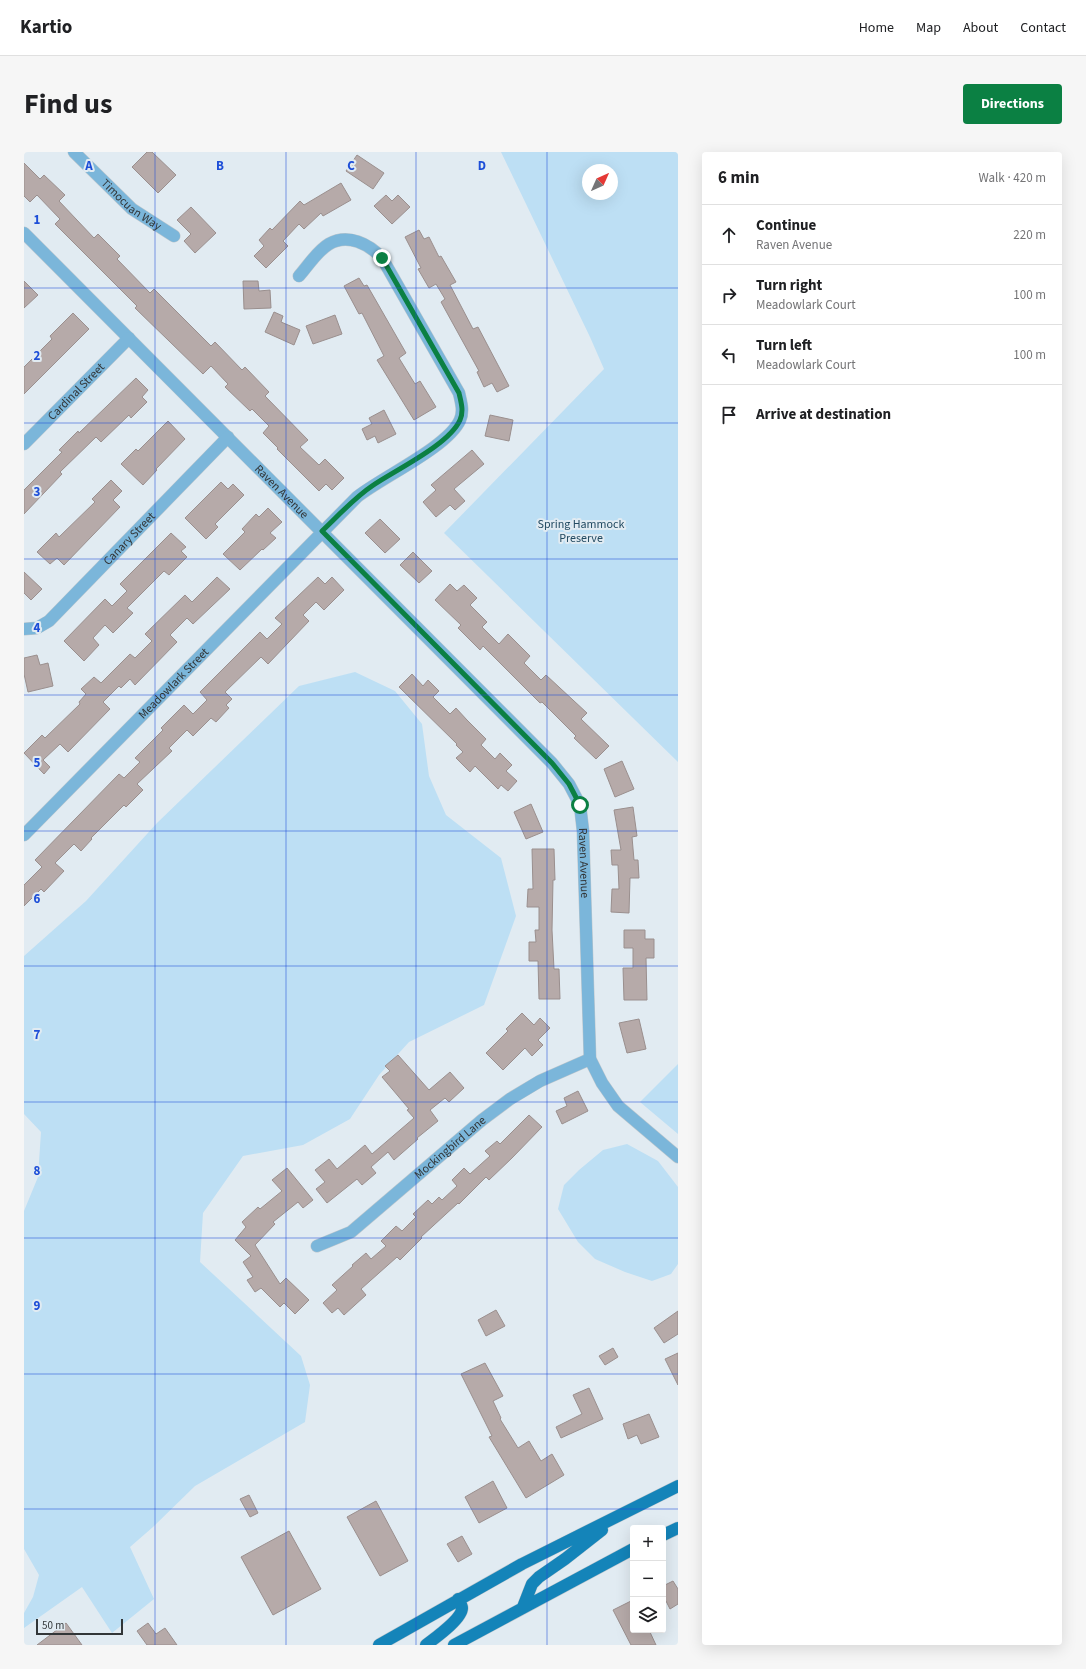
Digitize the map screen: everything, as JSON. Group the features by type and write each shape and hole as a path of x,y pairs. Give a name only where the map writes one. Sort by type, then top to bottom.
{"main road":[{"path":"379,1645 522,1564 678,1486"},
{"path":"523,1607 532,1584 539,1577 565,1559 620,1515"},
{"path":"666,1534 678,1528"},
{"path":"454,1645 630,1551"},
{"path":"426,1645 460,1614 462,1607 458,1599"}],"street":[{"name":"Timocuan Way","path":"74,152 132,209 174,236"},
{"name":"Raven Avenue","path":"26,237 322,531 552,763 569,784 580,805 583,830 590,1059 602,1082 618,1106 678,1157"},
{"name":"Meadowlark Street","path":"24,835 357,497 371,486 431,450 448,436 460,420 462,406 459,393 382,258 374,249 362,242 351,240 329,244 299,276"},
{"name":"Cardinal Street","path":"24,444 129,338"},
{"name":"Canary Street","path":"24,629 37,628 49,621 228,437"},
{"name":"Mockingbird Lane","path":"317,1246 351,1232 482,1120 510,1100 540,1081 590,1059"}],"green space":[{"name":"Spring Hammock Preserve","path":"501,152 678,152 678,762 444,533 604,369"},
{"path":"355,672 395,691 422,724 429,776 446,815 501,858 516,916 484,1005 409,1042 379,1075 350,1119 303,1145 243,1156 203,1213 200,1262 301,1356 310,1385 305,1422 195,1486 130,1547 154,1599 112,1633 82,1587 24,1628 24,1613 33,1597 39,1575 24,1549 24,1211 38,1177 41,1132 24,1114 24,956 86,901 157,823 299,686"},
{"path":"678,1064 678,1134 640,1102"},
{"path":"627,1144 658,1161 678,1187 678,1264 671,1274 652,1281 625,1272 595,1259 578,1242 558,1209 564,1185 579,1170 603,1150"}],"building":[{"path":"147,152 152,152 176,175 158,193 132,167"},
{"path":"357,155 384,173 373,189 346,171"},
{"path":"24,163 40,179 44,175 65,195 59,201 94,238 98,234 120,256 117,259 150,293 154,289 211,346 215,342 242,370 245,367 269,392 265,396 308,440 300,447 319,465 325,459 344,478 332,490 326,484 319,491 263,433 269,426 252,409 250,411 225,387 228,384 211,366 203,374 135,308 137,306 55,224 60,219 37,195 30,202 24,196"},
{"path":"341,183 351,200 323,216 321,213 304,229 299,224 283,241 288,246 266,268 254,256 264,246 259,240 270,228 272,230 300,201 304,205"},
{"path":"386,195 392,201 398,195 410,207 392,224 374,206"},
{"path":"191,207 216,233 195,253 184,241 191,234 177,220"},
{"path":"419,230 424,239 429,237 439,257 441,256 456,282 450,285 473,329 478,327 509,386 497,392 492,383 484,387 477,372 479,371 441,302 445,299 436,284 429,288 418,269 421,268 405,237"},
{"path":"359,278 364,286 367,285 406,353 399,358 415,384 420,381 436,407 414,420 377,360 384,356 362,313 359,314 344,286"},
{"path":"24,281 38,295 24,308"},
{"path":"243,281 258,281 259,291 270,290 271,308 244,309"},
{"path":"274,312 283,316 281,322 300,330 294,345 265,332"},
{"path":"73,313 89,329 24,394 24,367 52,339 50,336"},
{"path":"335,315 342,334 313,344 306,326"},
{"path":"136,378 148,390 142,397 147,402 131,418 129,415 101,442 96,437 60,472 62,474 24,514 24,490 62,452 59,450 78,431 79,433"},
{"path":"384,410 396,434 378,443 375,436 367,440 362,429 372,424 369,418"},
{"path":"490,415 513,420 509,441 485,436"},
{"path":"168,421 185,439 143,485 121,464 136,449 138,451"},
{"path":"472,450 484,464 454,489 465,501 455,510 450,505 436,517 423,502 436,490 431,485"},
{"path":"111,480 122,491 113,500 120,507 64,565 57,558 50,564 37,552 56,533 59,537 95,502 92,499"},
{"path":"221,482 228,489 233,484 244,495 215,524 218,527 206,539 185,518"},
{"path":"268,508 282,522 270,533 276,538 240,570 223,554 245,532 242,529 256,514 259,517"},
{"path":"380,519 400,539 385,553 365,533"},
{"path":"171,533 186,547 181,551 187,557 169,575 164,571 127,608 133,613 113,633 105,625 93,638 99,645 84,661 64,641 105,599 112,606 127,591 120,584"},
{"path":"413,552 432,571 419,583 400,565"},
{"path":"24,572 42,589 31,600 24,593"},
{"path":"217,577 230,589 193,624 187,618 170,635 177,642 135,685 130,679 121,688 119,686 103,702 110,709 68,752 60,744 43,760 50,767 44,774 24,753 42,735 45,738 80,704 79,702 86,694 81,689 94,677 101,683 130,654 135,658 152,641 145,634 185,595 192,602"},
{"path":"318,577 325,584 332,577 344,590 324,610 316,602 303,615 309,621 268,664 261,657 225,692 232,699 226,705 229,708 216,722 211,718 193,736 187,730 169,748 172,751 137,784 143,790 126,807 124,805 91,838 92,839 81,851 74,844 55,863 64,871 44,892 41,889 24,906 24,885 42,867 35,860 119,774 124,778 140,762 135,758 163,730 161,728 184,705 193,714 207,700 200,692 260,632 267,639 282,624 275,618"},
{"path":"450,584 457,591 464,585 477,598 470,605 487,622 482,627 499,644 508,634 530,656 524,663 541,680 546,675 587,713 581,719 609,746 596,759 574,738 576,736 542,702 540,703 483,646 480,650 458,628 461,625 435,600"},
{"path":"37,655 40,665 48,663 53,686 28,692 24,674 24,658"},
{"path":"412,674 423,686 428,680 439,691 433,697 450,714 456,708 486,739 481,745 495,759 500,753 512,765 506,771 517,781 508,791 501,785 498,789 475,766 470,772 456,758 463,752 456,745 457,744 399,687"},
{"path":"622,761 634,789 615,797 604,769"},
{"path":"531,804 543,832 526,839 514,812"},
{"path":"633,807 637,836 632,837 634,860 638,860 639,878 630,878 629,913 611,912 612,889 619,889 618,865 612,865 611,850 621,850 614,810"},
{"path":"532,849 554,849 555,880 553,880 552,930 554,969 559,969 560,999 539,999 538,961 529,961 529,942 536,942 535,930 539,930 539,907 527,907 528,889 533,889"},
{"path":"624,930 645,930 645,939 654,939 654,958 646,958 647,1000 624,1000 623,968 633,968 633,948 624,948"},
{"path":"522,1013 534,1025 540,1018 550,1028 538,1040 543,1045 532,1056 525,1048 503,1070 486,1053 508,1031 506,1029"},
{"path":"639,1019 646,1049 627,1053 619,1023"},
{"path":"398,1055 429,1090 450,1072 464,1088 449,1102 445,1098 430,1110 438,1121 417,1138 418,1139 394,1160 388,1152 371,1167 376,1173 362,1185 357,1179 327,1203 316,1189 325,1182 315,1170 329,1159 337,1169 365,1145 372,1154 414,1118 407,1110 409,1109 382,1077 390,1071 385,1066"},
{"path":"578,1091 588,1111 562,1124 556,1111 567,1106 564,1098"},
{"path":"529,1115 542,1127 512,1158 489,1180 486,1177 459,1204 458,1203 421,1237 422,1238 400,1260 397,1257 361,1289 366,1295 344,1315 338,1308 332,1313 323,1303 337,1290 332,1285 366,1253 371,1259 386,1246 381,1241 396,1226 402,1231 416,1217 413,1214 428,1200 432,1204 439,1197 442,1200 457,1186 452,1180 464,1168 470,1174 490,1156 485,1151 497,1141 500,1144"},
{"path":"287,1168 313,1200 303,1208 298,1202 273,1222 275,1224 255,1245 280,1284 286,1278 309,1300 295,1314 284,1303 280,1307 261,1288 255,1292 247,1280 253,1277 243,1262 251,1256 235,1240 246,1227 242,1222 258,1207 260,1209 282,1191 272,1180"},
{"path":"496,1310 505,1326 486,1336 478,1320"},
{"path":"678,1311 678,1334 664,1343 654,1328"},
{"path":"613,1348 618,1357 605,1365 599,1356"},
{"path":"678,1353 678,1385 665,1359"},
{"path":"485,1363 503,1396 493,1401 501,1418 500,1419 518,1448 529,1441 541,1461 552,1454 564,1475 526,1498 489,1437 492,1436 461,1374"},
{"path":"589,1388 603,1419 561,1438 556,1427 582,1414 573,1395"},
{"path":"649,1414 659,1437 641,1444 637,1435 628,1439 623,1424"},
{"path":"493,1481 507,1508 479,1523 465,1497"},
{"path":"249,1495 258,1513 250,1517 240,1499"},
{"path":"376,1501 408,1561 380,1576 347,1517"},
{"path":"289,1531 321,1589 273,1615 241,1557"},
{"path":"462,1536 472,1554 458,1562 447,1544"},
{"path":"673,1581 678,1589 678,1604 670,1609 666,1601 666,1584"},
{"path":"630,1602 630,1633 650,1633 656,1645 631,1645 613,1610"},
{"path":"66,1623 82,1645 37,1645"},
{"path":"148,1623 156,1634 165,1628 177,1645 147,1645 137,1631"}],"route":[{"path":"382,258 459,393 462,406 460,420 448,436 431,450 371,486 357,497 322,531 552,763 569,784 580,805"}]}
